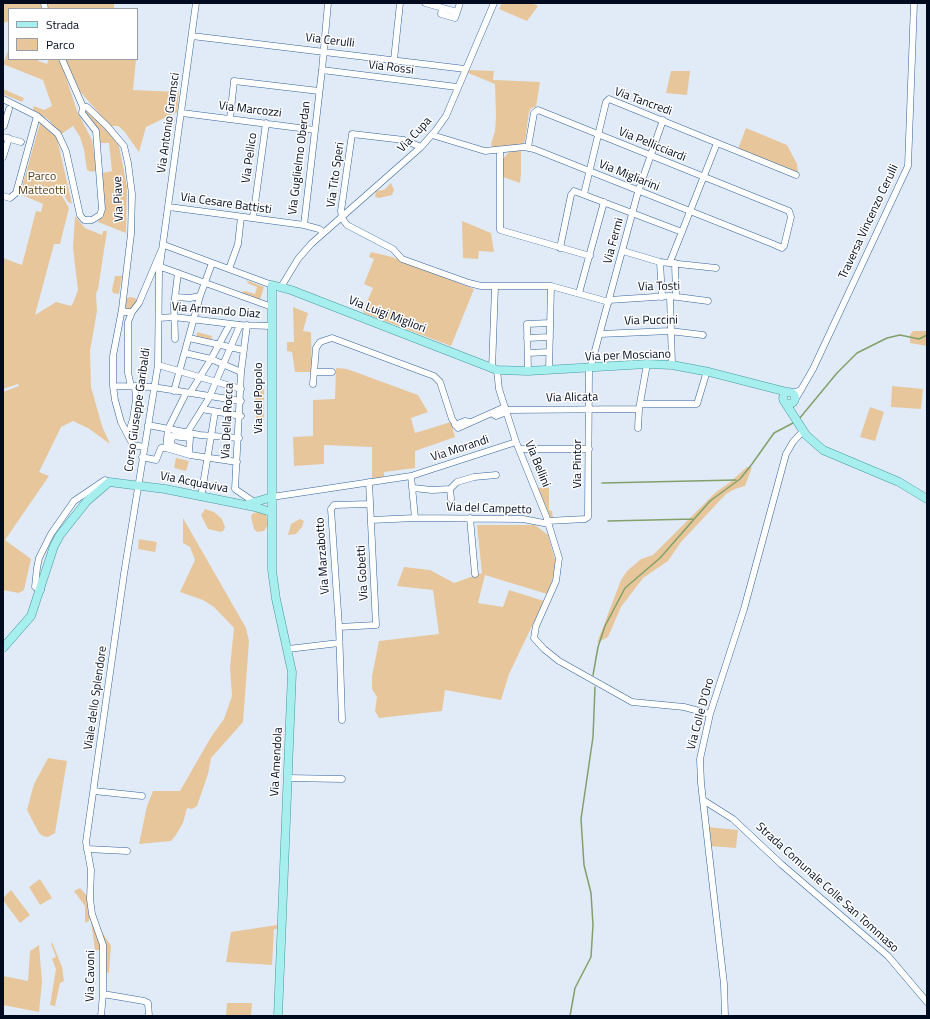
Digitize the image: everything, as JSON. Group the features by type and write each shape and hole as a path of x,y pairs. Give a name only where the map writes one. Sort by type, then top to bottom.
{"main road":[{"name":"Via del Popolo","path":"272,504 271,326 272,307 277,286"},
{"name":"Via Luigi Migliori","path":"277,286 495,370"},
{"name":"Via per Mosciano","path":"495,370 528,371 590,369 647,364 672,365 706,371 760,384 789,398"},
{"path":"789,398 793,417 803,432 813,442 828,453 899,482 927,500"},
{"path":"255,504 272,481"},
{"name":"Via Acquaviva","path":"3,648 31,616 41,590 54,546 60,534 88,501 108,482 138,485 244,505 272,504"},
{"name":"Via Acquaviva","path":"255,504 272,504"},
{"name":"Via Amendola","path":"272,504 272,570 276,599 292,672 278,1016"}],"street":[{"name":"Via Antonio Gramsci","path":"161,267 196,3"},
{"name":"Via Guglielmo Oberdan","path":"323,232 319,229 304,225 322,70 328,3"},
{"path":"394,60 400,3"},
{"path":"425,3 442,8 441,14 455,18 460,3"},
{"name":"Via Cupa","path":"323,232 342,218 421,147 432,135 446,116 457,87 494,3"},
{"name":"Traversa Vincenzo Cerulli","path":"789,398 800,390 813,369 908,166 914,3"},
{"name":"Via Cerulli","path":"192,36 465,69"},
{"path":"3,99 38,116 58,134 66,151 80,215 84,220 92,220 100,216 102,209 96,131 82,113 83,107 62,60"},
{"name":"Via Rossi","path":"322,70 457,87"},
{"path":"230,119 234,82 319,91"},
{"name":"Via Tancredi","path":"584,194 606,102 609,98 796,175"},
{"name":"Via Piave","path":"83,107 87,107 97,116 124,146 128,163 132,194 131,234 122,309 113,356 113,386 115,400 121,422 128,435"},
{"path":"3,127 9,109"},
{"name":"Via Pellicciardi","path":"528,147 534,113 536,110 703,178 785,209 791,213 791,217"},
{"name":"Via Marcozzi","path":"182,113 315,130"},
{"path":"3,196 10,198 16,194 38,116"},
{"name":"Via Fermi","path":"590,369 638,192 663,120"},
{"name":"Via Pellico","path":"253,218 266,124"},
{"name":"Via Tito Speri","path":"342,218 352,134 404,140 421,147"},
{"name":"Via Migliarini","path":"432,135 480,150 500,150 528,147 782,248 786,243 791,217"},
{"path":"3,157 6,137 22,142"},
{"path":"676,296 673,263 682,232 717,143"},
{"path":"500,150 500,230 590,256"},
{"path":"560,248 571,195 574,191 682,232"},
{"path":"579,293 604,202"},
{"name":"Via Cesare Battisti","path":"169,207 304,225"},
{"path":"229,269 238,244 241,217"},
{"name":"Via Tosti","path":"342,218 347,224 393,249 402,259 469,284 481,286 551,286 609,301 670,296 708,301"},
{"path":"144,447 133,445 128,435 133,419 136,400 128,373 129,319 143,296 164,245 277,286 302,253 323,232"},
{"name":"Via Tosti","path":"623,251 660,262 716,268"},
{"path":"159,254 161,267"},
{"path":"660,262 662,297"},
{"path":"174,391 200,296 212,263"},
{"path":"161,267 272,307"},
{"path":"150,277 161,267"},
{"name":"Corso Giuseppe Garibaldi","path":"138,485 153,387 158,365 159,272 161,267"},
{"path":"175,339 174,317 178,273"},
{"name":"Via Bellini","path":"495,286 495,370 497,381 516,442 548,522"},
{"path":"549,370 551,286"},
{"path":"175,296 190,298 200,296"},
{"path":"670,296 672,365"},
{"path":"122,309 125,312 132,312"},
{"name":"Via Armando Diaz","path":"159,318 174,317 230,324 271,326"},
{"path":"528,371 527,324 550,323"},
{"path":"166,448 168,429 188,393 211,359 230,324"},
{"path":"189,453 190,433 210,396 231,347 244,325"},
{"name":"Via Della Rocca","path":"244,325 235,489 255,504"},
{"name":"Via Puccini","path":"600,334 670,331 703,335"},
{"path":"116,336 128,338"},
{"path":"527,338 550,337"},
{"path":"189,338 243,350"},
{"name":"Via Alicata","path":"314,372 316,348 320,342 332,338 434,376 440,382 455,425 493,414 496,416 506,410 589,409 697,404 706,371"},
{"path":"528,353 549,352"},
{"path":"185,353 211,359 241,372"},
{"path":"638,428 639,406 647,364"},
{"path":"158,365 241,389"},
{"name":"Via Pintor","path":"548,522 585,520 588,517 590,369"},
{"path":"313,384 314,372 332,372"},
{"path":"113,386 153,387 241,401"},
{"path":"202,409 240,416"},
{"path":"201,497 215,412"},
{"path":"148,425 209,436 239,438"},
{"name":"Via Colle D'Oro","path":"725,1016 722,968 703,800 700,759 710,714 744,609 786,454 793,442 803,432"},
{"name":"Via Morandi","path":"412,476 516,442"},
{"path":"142,457 156,460 161,448 166,448 208,458 237,462"},
{"path":"519,449 589,449"},
{"path":"272,504 368,482 412,476 415,518"},
{"path":"413,488 432,490 450,489 457,482 474,477 496,476"},
{"name":"Via Gobetti","path":"339,627 376,625 368,482"},
{"name":"Viale dello Splendore","path":"92,914 90,899 91,870 86,842 138,485"},
{"path":"450,489 451,499"},
{"name":"Via Marzabotto","path":"342,720 338,643 339,627 331,509 334,505 370,504"},
{"path":"470,518 475,574"},
{"name":"Via del Campetto","path":"371,520 470,518 523,519 548,522"},
{"path":"548,522 558,553 559,564 556,581 536,626 534,638 544,649 587,678 632,702 647,705 684,708 710,714"},
{"path":"288,649 338,643"},
{"path":"288,778 342,778"},
{"path":"94,791 142,796"},
{"name":"Strada Comunale Colle San Tommaso","path":"703,800 733,819 781,864 884,952 910,980 927,1002"},
{"path":"87,849 127,851"},
{"name":"Via Cavoni","path":"92,914 103,946 103,994 100,1016"},
{"path":"103,994 144,1001 148,1003 149,1016"}],"green space":[{"path":"3,3 43,3 44,8 8,8 8,21 3,23"},
{"path":"48,3 114,3 114,8 48,8"},
{"path":"502,3 532,3 538,6 527,21 499,9"},
{"path":"8,51 8,60 38,60 47,64 49,60 60,60 77,111 92,140 97,170 92,172 87,170 84,150 80,137 73,126 60,135 49,120 33,110 34,106 44,110 52,106 43,80 3,64"},
{"path":"64,60 136,60 133,90 179,92 177,112 146,127 139,152 124,131 118,126 110,126 77,88"},
{"path":"469,70 494,71 493,80 540,82 536,107 531,108 529,112 525,141 522,145 493,149 491,144 495,131 496,117 495,84 468,73"},
{"path":"671,71 690,71 687,95 666,93"},
{"path":"3,89 24,98 22,102 3,94"},
{"path":"86,109 107,130 119,146 127,187 126,233 98,222 104,212 102,173 112,171 109,143 99,143 84,111"},
{"name":"Parco Matteotti","path":"40,123 57,138 72,204 68,202 62,191 59,191 58,194 61,194 69,208 60,244 54,244 35,315 56,302 71,306 73,303 78,290 73,248 75,216 85,228 102,235 103,231 107,231 96,294 97,311 90,351 91,387 102,426 110,444 88,428 73,421 61,427 39,472 49,476 5,540 31,559 24,590 19,593 3,590 3,392 19,386 18,384 3,389 3,258 22,265 36,211 41,212 43,204 20,194"},
{"path":"746,128 787,145 797,164 798,174 738,149"},
{"path":"521,149 520,183 503,177 503,159 509,152"},
{"path":"391,183 394,190 392,195 379,198 375,197 376,191 384,190"},
{"path":"462,221 491,233 494,252 479,251 478,259 463,258"},
{"path":"371,252 392,257 474,289 451,346 364,313 363,311 373,288 364,284 374,259 369,257"},
{"path":"115,276 122,276 119,294 113,293 112,290"},
{"path":"246,280 264,287 260,300 241,292 245,291 255,294 257,287 249,284"},
{"path":"130,297 138,299 132,309 128,311 125,305 127,298"},
{"path":"293,307 308,313 303,331 311,332 312,372 295,372 292,352 287,351 287,342 294,342"},
{"path":"913,331 927,331 927,346 910,343 910,335"},
{"path":"197,332 212,336 211,342 196,339"},
{"path":"336,368 347,369 418,395 428,412 411,418 415,433 451,422 455,437 415,451 415,468 384,472 384,478 372,479 372,447 324,445 324,464 294,466 293,437 313,436 313,400 335,399"},
{"path":"892,386 923,389 921,409 891,407"},
{"path":"255,389 264,389 264,420 256,420"},
{"path":"870,407 884,412 875,441 860,437"},
{"path":"176,458 189,461 186,471 174,468"},
{"path":"747,467 752,467 745,486 726,494 681,542 668,561 643,578 621,607 608,637 597,643 621,580 627,571 641,559 653,555 716,492"},
{"path":"537,485 539,488 549,488 549,510 552,511 553,518 550,517"},
{"path":"205,509 214,512 222,519 225,527 224,530 221,532 208,529 201,515"},
{"path":"257,512 266,514 268,525 264,531 257,532 254,529 251,517 252,514"},
{"path":"183,518 246,628 249,641 243,722 211,758 208,774 197,806 192,809 187,808 183,823 171,841 139,844 147,806 153,791 180,791 211,737 224,719 232,696 230,667 234,628 214,607 203,600 180,592 195,560 190,547 183,543"},
{"path":"300,519 304,521 302,527 296,534 288,535 291,524"},
{"path":"477,525 535,525 548,535 557,567 547,594 485,575 478,603 503,607 509,590 544,601 509,674 501,700 445,690 442,711 379,718 375,711 377,697 372,689 372,676 379,641 439,634 433,590 397,586 404,567 430,570 454,583 482,573"},
{"path":"139,539 157,542 155,552 138,549"},
{"path":"48,758 67,761 55,833 48,837 39,833 27,810 34,784"},
{"path":"707,827 738,830 736,848 710,846"},
{"path":"40,879 52,898 40,905 29,887"},
{"path":"80,888 87,896 91,914 89,921 85,923 85,906 74,891"},
{"path":"11,890 30,915 20,923 3,900 3,898"},
{"path":"91,921 98,939 101,950 95,950"},
{"path":"277,925 277,929 274,929 272,965 226,962 231,932"},
{"path":"100,932 102,932 111,946 109,973 105,972"},
{"path":"52,942 62,967 64,981 60,983 55,1006 70,1010 50,1005 56,969 52,959 56,957 51,944"},
{"path":"39,945 42,982 39,1012 3,1005 3,976 28,981 30,951"},
{"path":"227,1003 252,1003 251,1016 226,1016"}],"waterway":[{"path":"799,419 837,373 857,353 887,338 900,335 919,339 927,335"},
{"path":"593,675 598,647 605,626 625,588 660,558 710,501 740,479 774,433 793,423"},
{"path":"602,483 736,480"},
{"path":"608,521 694,519"},
{"path":"570,1016 575,988 591,957 593,925 591,893 584,865 581,819 593,737 595,687"}]}
